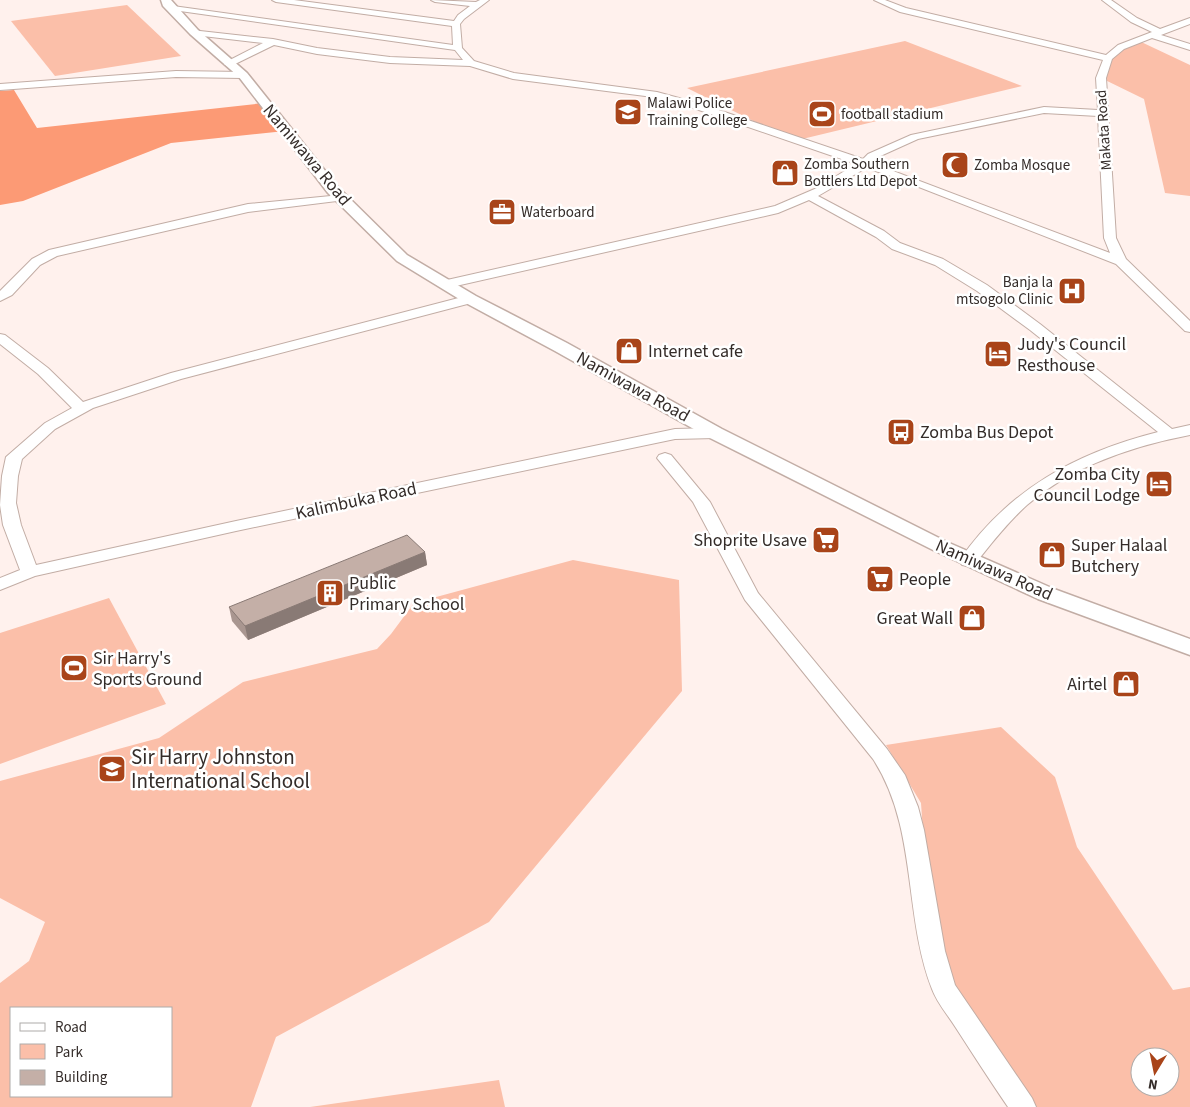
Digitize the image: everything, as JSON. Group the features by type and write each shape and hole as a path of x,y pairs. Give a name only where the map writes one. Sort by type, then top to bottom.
{"street":[{"path":"276,0 456,24"},
{"path":"0,87 236,69 273,42 358,0"},
{"path":"435,0 482,3"},
{"path":"878,0 904,10 1108,58 1128,44 1190,21"},
{"path":"1106,0 1156,34 1190,47"},
{"path":"471,63 458,48 456,24 461,18 482,3"},
{"path":"170,4 458,48"},
{"name":"Namiwawa Road","path":"170,4 194,32 236,69 341,198 402,258 470,299 561,347 715,433 968,561 1046,594 1190,647"},
{"path":"194,32 390,60 471,63 513,76 654,94 697,106 865,164 1120,261 1190,328"},
{"name":"Makata Road","path":"1108,58 1101,78 1110,238 1120,261"},
{"path":"0,82 45,84"},
{"path":"447,284 778,209 810,196 865,164 872,156 915,137 1058,109 1104,114"},
{"path":"810,196 880,234 896,246 939,262 982,288 1035,327 1168,433"},
{"path":"0,297 10,290 39,258 53,253 248,208 341,198"},
{"path":"30,572 12,525 5,476 13,459 20,450 50,426 81,409 176,376 470,299"},
{"path":"0,338 27,357 67,393 81,409"},
{"path":"968,561 1022,501 1046,484 1071,470 1105,455 1168,433 1190,430"},
{"name":"Kalimbuka Road","path":"0,584 30,572 236,526 675,434 715,433"},
{"path":"664,458 696,493 707,510 724,543 737,575 751,596 880,754 894,775 907,807 913,830 933,952 944,989 1022,1107"}],"green space":[{"path":"127,5 181,56 55,76 11,21"},
{"path":"1137,40 1190,65 1190,196 1165,193 1144,99 1101,78 1108,58"},
{"name":"football stadium","path":"905,41 1022,86 794,141 687,88"},
{"path":"573,560 679,580 682,691 489,922 276,1037 251,1107 0,1107 0,983 29,961 45,922 0,898 0,781 159,738 243,682 377,649 391,634 414,603"},
{"name":"Sir Harry's Sports Ground","path":"109,598 166,704 0,764 0,633"},
{"path":"1001,727 1055,777 1077,847 1173,990 1190,987 1190,1107 1015,1107 934,989 921,803 886,745"},
{"path":"499,1080 505,1107 310,1107"}],"shaded area":[{"path":"14,90 37,128 264,103 285,131 171,143 23,201 0,205 0,91"}],"building":[{"path":"407,535 425,552 245,626 229,607"}],"place":[{"name":"Malawi Police Training College","path":"628,112"},
{"name":"football stadium","path":"822,114"},
{"name":"Zomba Mosque","path":"955,165"},
{"name":"Zomba Southern Bottlers Ltd Depot","path":"785,173"},
{"name":"Waterboard","path":"502,212"},
{"name":"Banja la mtsogolo Clinic","path":"1072,291"},
{"name":"Internet cafe","path":"629,351"},
{"name":"Judy's Council Resthouse","path":"998,354"},
{"name":"Zomba Bus Depot","path":"901,432"},
{"name":"Zomba City Council Lodge","path":"1159,484"},
{"name":"Shoprite Usave","path":"826,540"},
{"name":"Super Halaal Butchery","path":"1052,555"},
{"name":"People","path":"880,579"},
{"name":"Public Primary School","path":"330,593"},
{"name":"Great Wall","path":"972,618"},
{"name":"Sir Harry's Sports Ground","path":"74,668"},
{"name":"Airtel","path":"1126,684"},
{"name":"Sir Harry Johnston International School","path":"112,769"}]}
